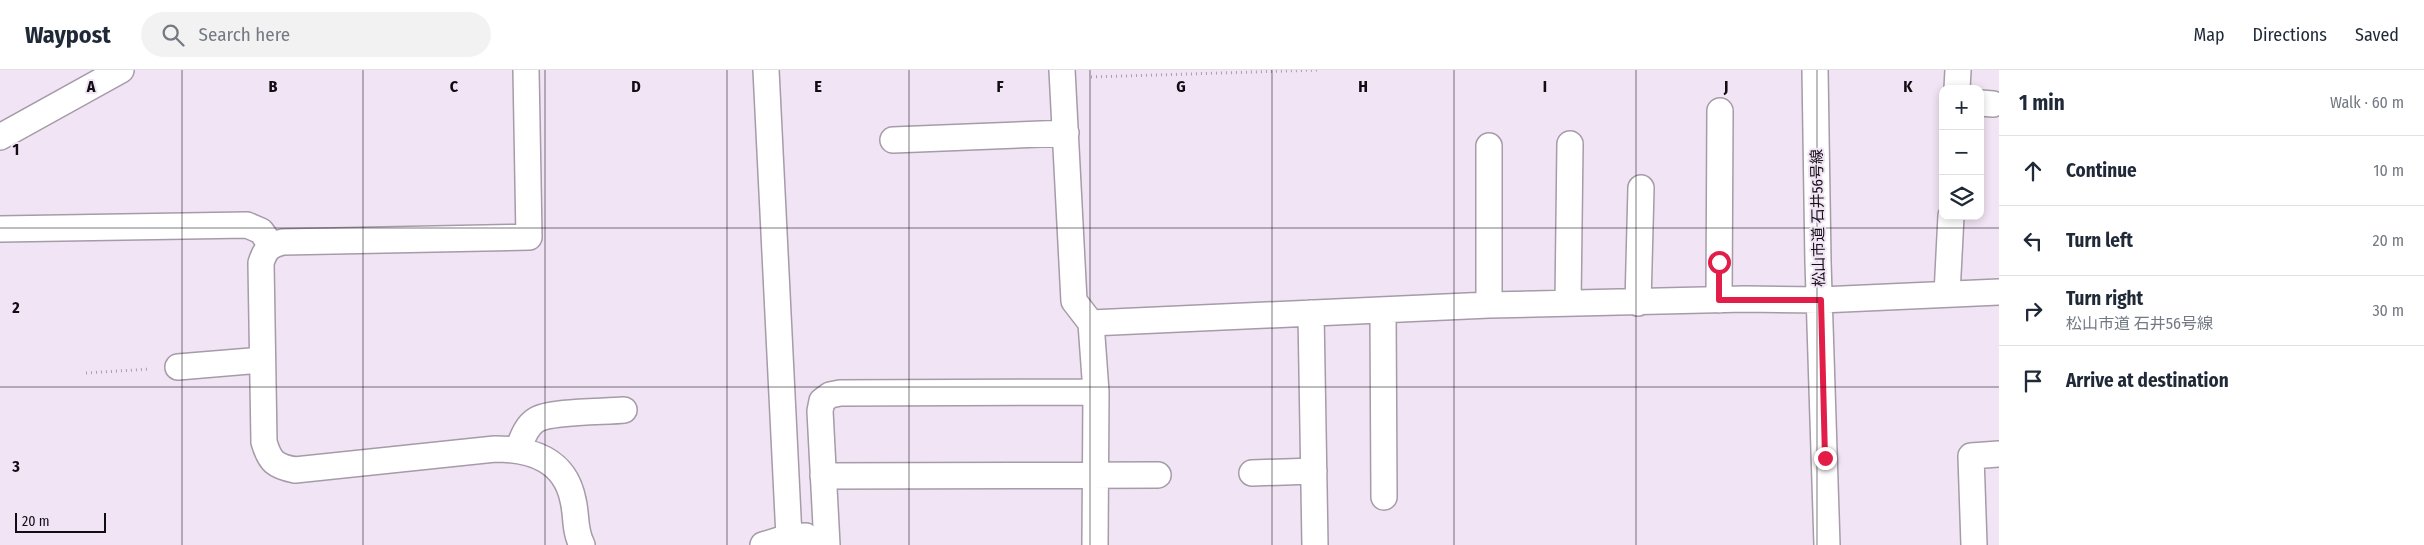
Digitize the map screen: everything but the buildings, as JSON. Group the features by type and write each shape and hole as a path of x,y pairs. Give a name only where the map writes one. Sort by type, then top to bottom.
{"street":[{"path":"0,137 121,70"},
{"path":"526,70 529,237 283,242 271,245 265,251 261,263 264,442 268,455 278,466 295,470 495,449 518,449 537,455 555,465 568,481 574,502 576,535 582,545"},
{"path":"766,70 789,537"},
{"name":"松山市道 石井56号線","path":"1815,70 1818,262 1821,300 1827,545"},
{"path":"1957,85 1958,70"},
{"path":"1062,74 1074,300 1091,323 1096,392 1095,545"},
{"path":"1719,300 1720,111"},
{"path":"893,140 1066,133"},
{"path":"1568,303 1570,144"},
{"path":"1489,146 1489,305"},
{"path":"1638,303 1640,188"},
{"path":"1947,294 1951,220"},
{"path":"0,229 247,225 261,231 271,245"},
{"path":"1091,323 1489,305 1719,300 1821,300 1999,292"},
{"path":"1383,310 1384,498"},
{"path":"1311,313 1315,545"},
{"path":"178,367 262,360"},
{"path":"763,545 789,537 827,540 820,411 822,401 830,395 840,393 1096,392"},
{"path":"518,449 526,430 536,420 550,415 624,410"},
{"path":"1974,545 1970,456 1999,454"},
{"path":"1252,472 1314,472"},
{"path":"823,476 1158,474"}],"path":[{"path":"1062,74 1318,70"},
{"path":"86,373 178,367"}],"route":[{"path":"1719,262 1719,300 1821,300 1825,458"}]}
